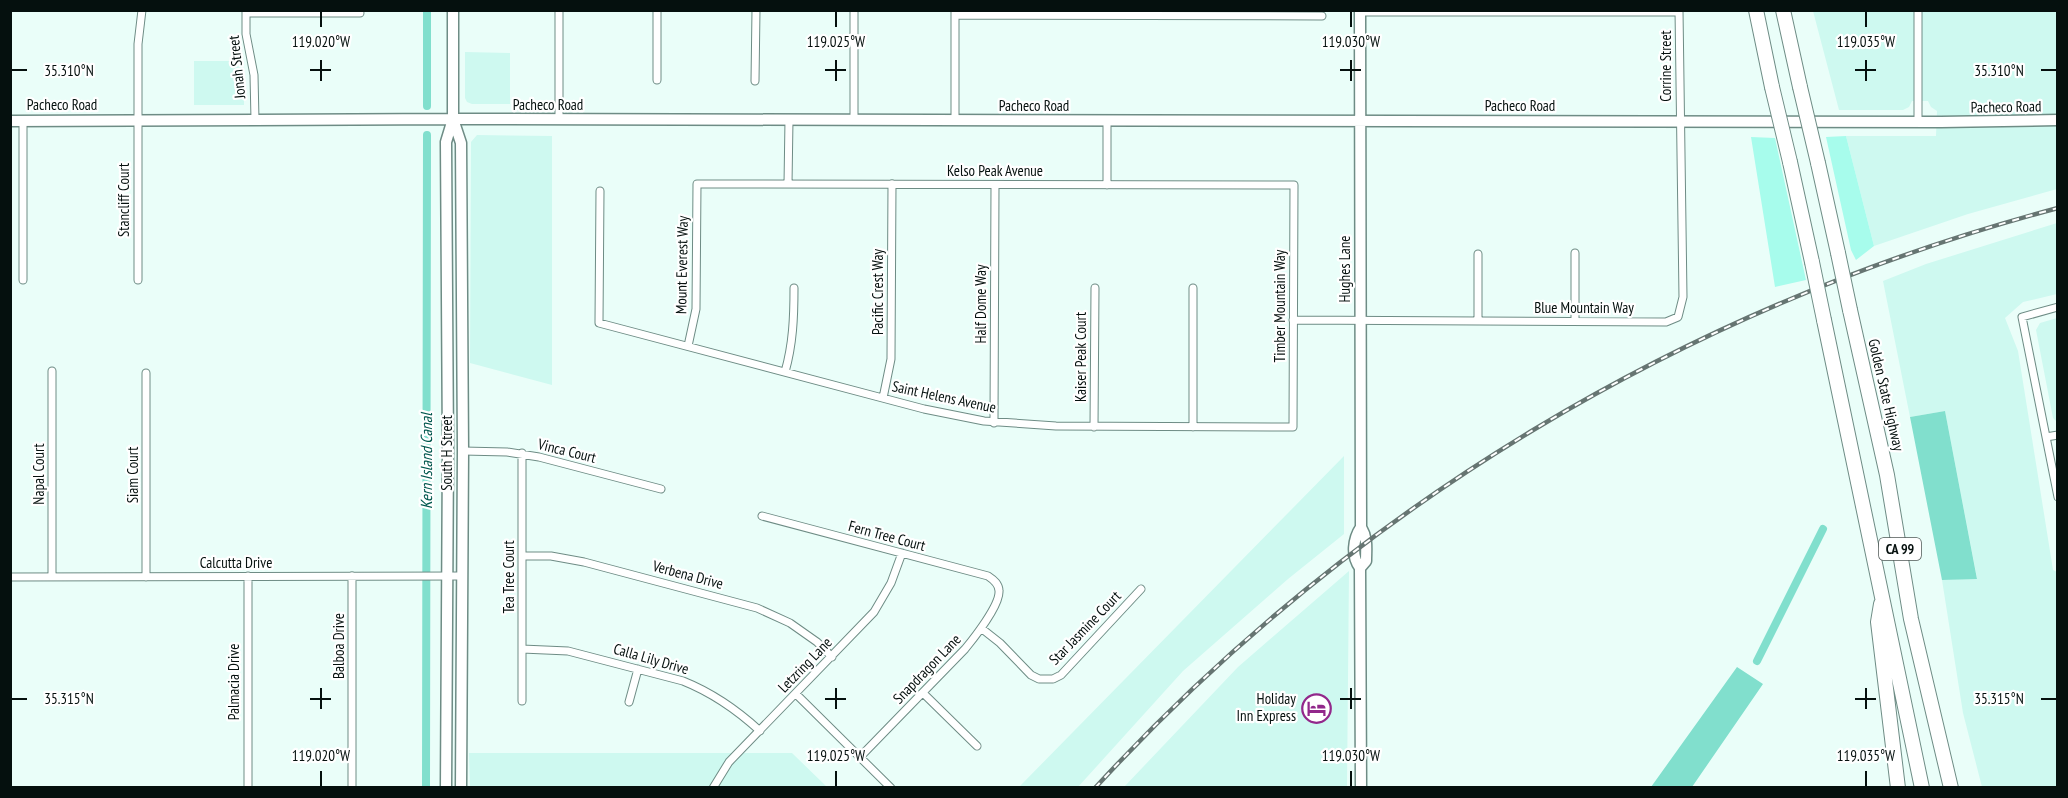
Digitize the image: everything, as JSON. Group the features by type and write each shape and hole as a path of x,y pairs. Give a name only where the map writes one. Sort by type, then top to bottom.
{"highway":[{"name":"CA 99","path":"1756,10 1812,262 1922,788"},
{"name":"Golden State Highway","path":"1783,10 1887,475 1911,619 1951,788"},
{"path":"1882,596 1878,622 1898,788"},
{"path":"1911,619 1961,788"}],"street":[{"name":"Stancliff Court","path":"138,280 138,44 142,10"},
{"name":"South H Street","path":"446,788 448,381 446,142 453,119 453,10"},
{"path":"559,10 559,120"},
{"path":"657,10 657,80"},
{"path":"755,81 756,10"},
{"path":"854,10 854,120"},
{"path":"1918,10 1918,122"},
{"path":"1360,11 1679,11"},
{"name":"Hughes Lane","path":"1360,11 1361,527 1354,538 1355,561 1360,568 1361,788"},
{"name":"Corrine Street","path":"1679,11 1680,122"},
{"path":"246,12 360,13"},
{"name":"Jonah Street","path":"246,12 248,46 254,75 255,120"},
{"path":"955,121 955,13 1184,13 1322,16"},
{"name":"Pacheco Road","path":"10,121 453,119 1918,122 2058,120"},
{"name":"South H Street","path":"453,119 461,143 463,451 461,788"},
{"path":"788,184 789,120"},
{"path":"23,121 23,280"},
{"path":"1107,121 1107,185"},
{"name":"Blue Mountain Way","path":"1293,320 1666,322 1678,317 1683,297 1680,122"},
{"name":"Kelso Peak Avenue","path":"697,184 1294,185"},
{"name":"Mount Everest Way","path":"688,346 696,309 697,184"},
{"name":"Pacific Crest Way","path":"883,398 891,359 892,184"},
{"name":"Half Dome Way","path":"994,423 995,184"},
{"name":"Timber Mountain Way","path":"1293,427 1294,185"},
{"name":"Saint Helens Avenue","path":"600,191 599,323 957,417 994,423 1094,427 1293,427"},
{"path":"447,224 454,281 457,286 462,287"},
{"path":"1575,253 1575,321"},
{"path":"1478,254 1478,321"},
{"path":"785,372 794,329 794,288"},
{"name":"Kaiser Peak Court","path":"1094,427 1095,288"},
{"path":"1193,288 1193,427"},
{"path":"2058,307 2022,317 2058,497"},
{"name":"Napal Court","path":"52,371 52,577"},
{"name":"Siam Court","path":"146,373 146,577"},
{"path":"448,381 454,439 463,451"},
{"path":"2046,437 2058,435"},
{"name":"Vinca Court","path":"463,451 522,453 662,489"},
{"name":"Tea Tree Court","path":"522,453 522,701"},
{"name":"Fern Tree Court","path":"762,516 988,576 996,581 999,590"},
{"name":"Letzring Lane","path":"713,788 729,762 879,606 902,554"},
{"name":"Verbena Drive","path":"522,556 568,558 757,608 796,627 832,657"},
{"name":"Palmacia Drive","path":"248,576 248,788"},
{"name":"Balboa Drive","path":"352,576 352,788"},
{"name":"Calcutta Drive","path":"10,577 461,576"},
{"name":"Star Jasmine Court","path":"981,628 1000,643 1031,675 1045,680 1061,675 1141,589"},
{"name":"Snapdragon Lane","path":"860,757 965,649 997,602 999,590"},
{"name":"Calla Lily Drive","path":"522,649 568,651 700,687 728,704 760,731"},
{"path":"629,702 638,669"},
{"path":"923,693 977,746"},
{"path":"796,694 891,788"}],"shaded area":[{"path":"1813,11 2057,11 2057,189 1968,214 1874,246 1846,136 1936,136 1937,111 1928,101 1912,101 1909,107 1903,110 1839,110"},
{"path":"465,52 510,53 510,104 467,102 465,98"},
{"path":"194,61 241,61 244,78 244,105 194,105"},
{"path":"477,135 552,136 552,385 470,363 471,142"},
{"path":"1846,136 1874,246 1856,260 1851,250 1826,137"},
{"path":"1751,137 1775,138 1806,280 1775,287"},
{"path":"2057,223 2057,294 2023,302 2005,318 2018,351 2053,570 2057,572 2057,787 1982,787 1963,713 1942,580 1977,578 1945,411 1910,417 1883,281 1926,264"},
{"path":"2058,318 2057,422 2053,418 2036,330 2040,323"},
{"path":"1945,411 1977,579 1942,580 1910,417"},
{"path":"1344,456 1344,534 1288,579 1183,671 1078,787 1019,787"},
{"path":"1349,571 1347,787 1124,787 1238,667"},
{"path":"1737,667 1763,684 1692,787 1651,787"},
{"path":"469,753 792,753 827,787 470,787"}],"waterway":[{"name":"Kern Island Canal","path":"427,10 427,106"},
{"name":"Kern Island Canal","path":"426,788 427,135"},
{"path":"1757,661 1823,529"}],"railway":[{"path":"1095,788 1196,686 1303,592 1416,506 1535,429 1659,360 1788,300 1921,249 2058,208"}],"place":[{"name":"Holiday Inn Express","path":"1317,708"}]}
